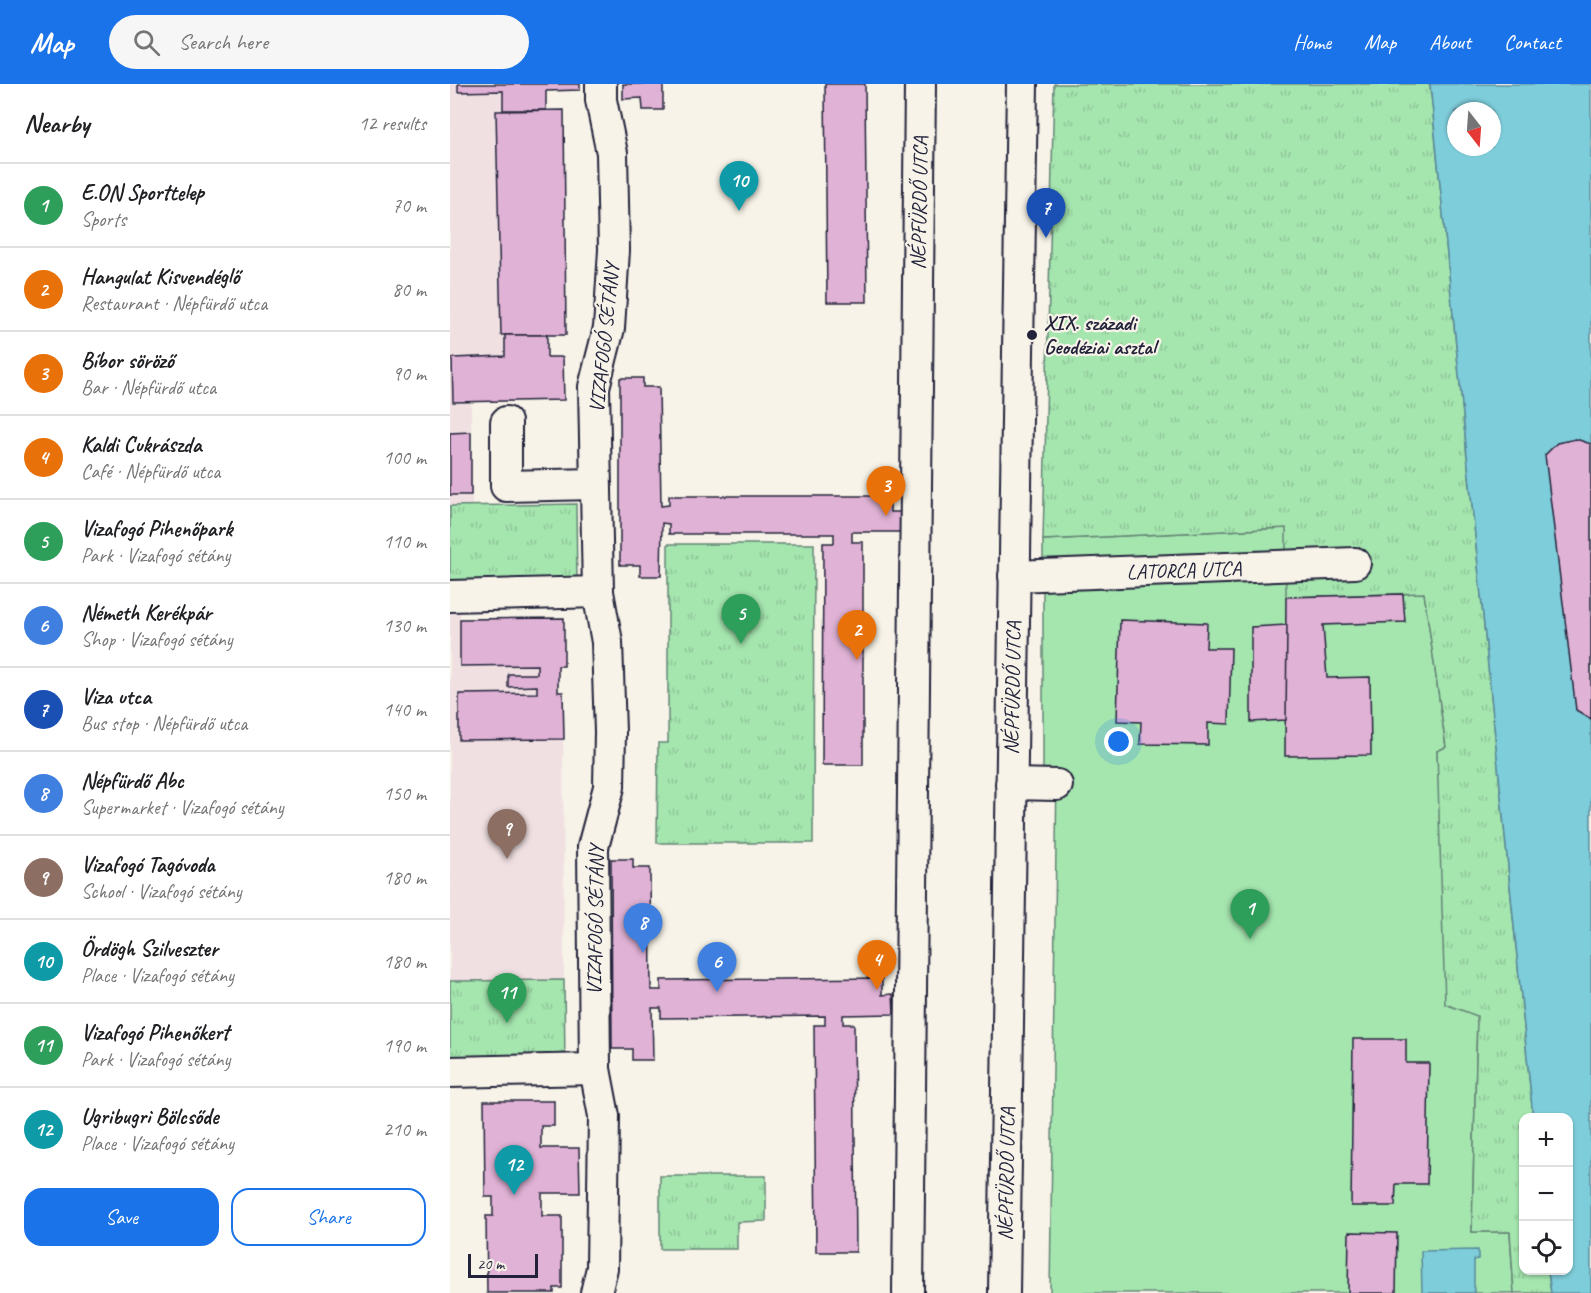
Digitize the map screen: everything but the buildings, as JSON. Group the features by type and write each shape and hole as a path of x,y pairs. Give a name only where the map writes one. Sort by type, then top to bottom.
{"street":[{"name":"VIZAFOGÓ SÉTÁNY","path":"596,1293 602,1268 604,1116 595,1070 593,847 609,787 610,732 607,642 598,592 594,387 609,328 614,250 612,153 601,100 601,84"},
{"name":"NÉPFÜRDŐ UTCA","path":"908,1293 920,84"},
{"name":"NÉPFÜRDŐ UTCA","path":"1004,1293 1022,84"},
{"path":"506,422 506,486 596,484"},
{"name":"LATORCA UTCA","path":"1014,576 1355,562"},
{"path":"450,596 598,592"},
{"path":"1011,784 1057,785"},
{"path":"450,1072 595,1070"}],"shaded area":[{"path":"450,84 580,84 580,90 546,91 546,110 564,110 566,335 547,336 547,357 563,357 564,400 471,402 472,506 450,506"},
{"path":"450,610 460,610 460,619 564,618 564,666 558,666 558,691 563,692 564,980 450,981"}],"green space":[{"path":"1054,84 1430,84 1533,1113 1519,1113 1519,1275 1549,1275 1551,1293 1514,1293 1510,1232 1472,1232 1477,1016 1445,1004 1437,751 1446,747 1424,593 1286,597 1286,528 1043,540"},
{"path":"576,504 577,585 450,587 450,506"},
{"path":"1286,528 1403,594 1424,592 1446,747 1437,751 1443,875 1477,1016 1472,1232 1510,1232 1514,1293 1050,1293 1057,771 1043,770 1043,540"},
{"path":"668,544 814,544 813,843 657,843 658,743 668,743"},
{"path":"564,980 565,1065 450,1066 450,981"},
{"path":"660,1176 766,1176 766,1221 737,1222 737,1249 660,1249"}],"water":[{"path":"1430,84 1591,84 1591,1293 1551,1293 1549,1275 1573,1275 1573,1113 1533,1113"},
{"path":"1478,1250 1478,1259 1474,1260 1474,1293 1422,1293 1421,1251"}],"place":[{"name":"Ördögh Szilveszter","path":"739,211"},
{"name":"Viza utca","path":"1046,238"},
{"name":"XIX. századi Geodéziai asztal","path":"1032,335"},
{"name":"Bíbor söröző","path":"886,516"},
{"name":"Vizafogó Pihenőpark","path":"741,644"},
{"name":"Hangulat Kisvendéglő","path":"857,660"},
{"name":"Vizafogó Tagóvoda","path":"507,859"},
{"name":"E.ON Sporttelep","path":"1250,939"},
{"name":"Népfürdő Abc","path":"643,953"},
{"name":"Kaldi Cukrászda","path":"877,990"},
{"name":"Németh Kerékpár","path":"717,992"},
{"name":"Vizafogó Pihenőkert","path":"507,1023"},
{"name":"Ugribugri Bölcsőde","path":"514,1195"}]}
